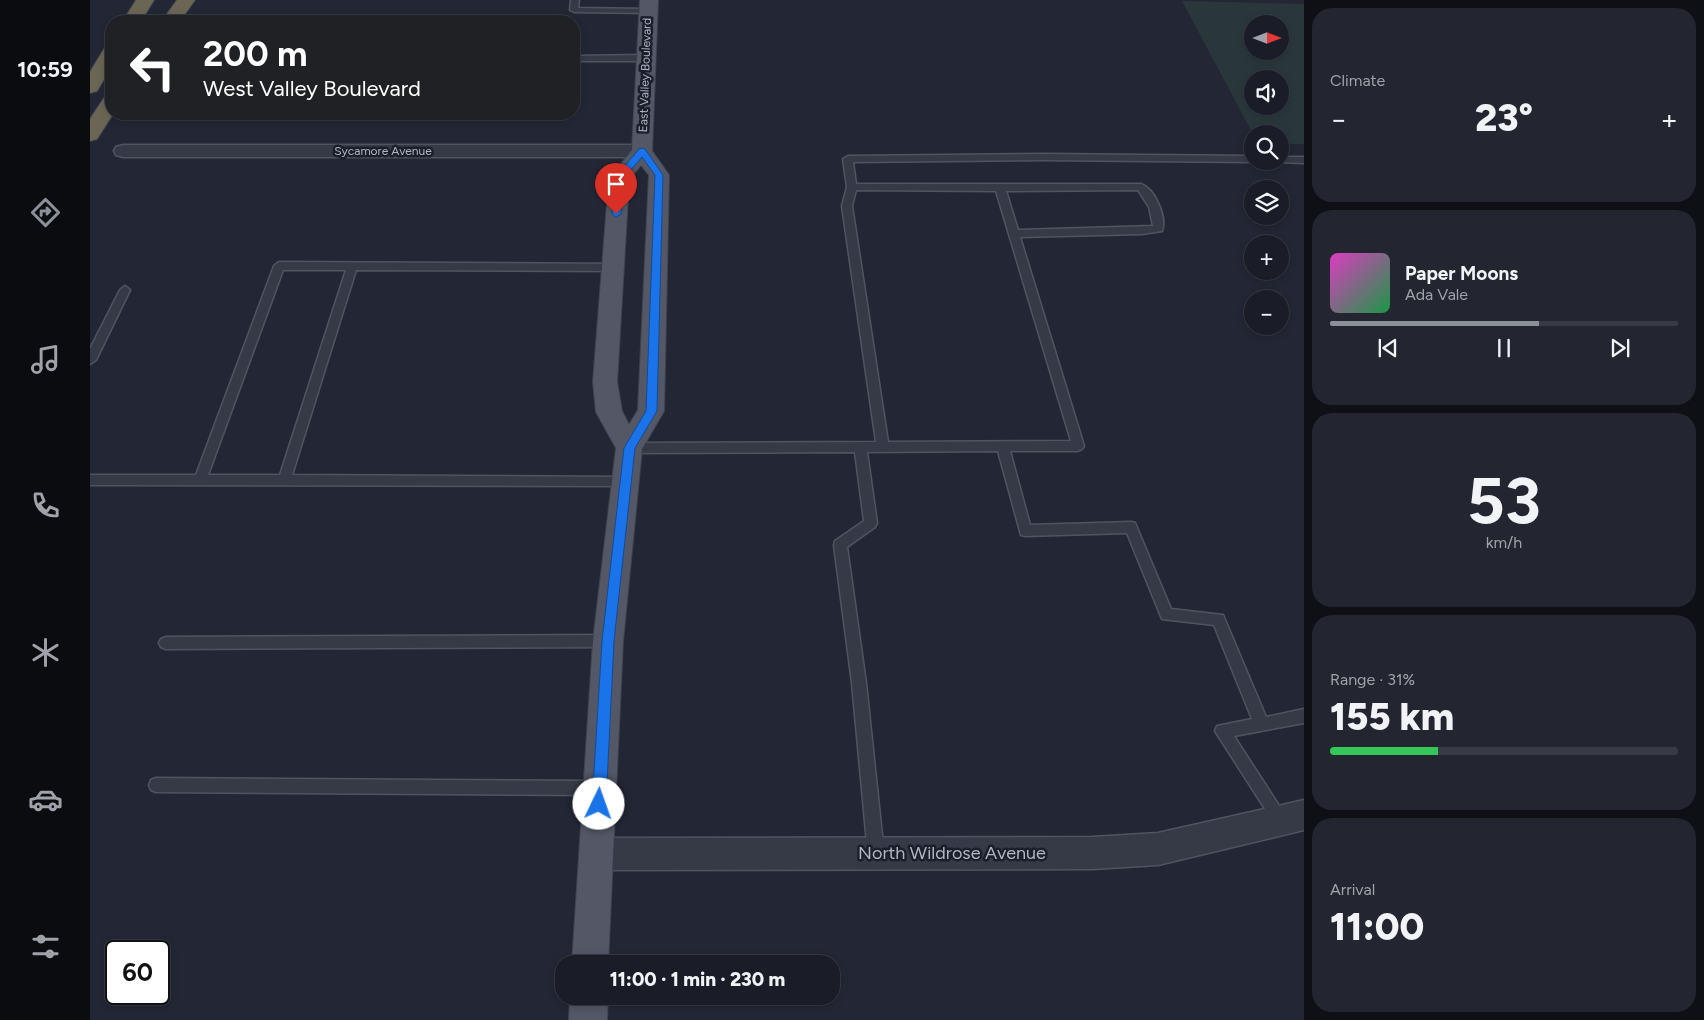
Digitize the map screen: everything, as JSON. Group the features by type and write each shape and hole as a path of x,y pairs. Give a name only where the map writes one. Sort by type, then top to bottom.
{"highway":[{"path":"136,15 146,0"},
{"path":"175,15 186,0"},
{"path":"90,86 105,62"},
{"path":"90,135 105,111"}],"main road":[{"name":"East Valley Boulevard","path":"642,151 648,5"},
{"path":"590,955 608,641 629,448 652,411 659,175 642,151 619,179 604,382 609,412 629,448"},
{"path":"588,1020 589,1005"}],"street":[{"name":"Sycamore Avenue","path":"124,151 642,151"},
{"name":"North Wildrose Avenue","path":"596,854 1092,853 1158,849 1293,818"}],"lane":[{"path":"574,15 575,0"},
{"path":"574,10 648,5"},
{"path":"580,58 646,58"},
{"path":"882,446 847,206 852,187 848,159 1043,157 1244,159"},
{"path":"1289,160 1304,160"},
{"path":"852,187 1141,187 1151,200 1159,218 1158,229 1142,231 1013,234"},
{"path":"629,448 1078,446 1000,188"},
{"path":"200,480 279,266 612,267"},
{"path":"284,481 352,266"},
{"path":"90,360 125,290"},
{"path":"860,446 871,523 840,545 859,683 876,854"},
{"path":"1003,446 1026,531 1131,527 1167,615 1218,619 1262,725"},
{"path":"90,480 626,482"},
{"path":"166,643 608,641"},
{"path":"1293,818 1222,731 1304,716"},
{"path":"156,784 600,788"}],"shaded area":[{"path":"1182,1 1304,4 1304,144 1289,144 1289,125 1248,125"}],"route":[{"path":"599,804 608,641 629,448 652,411 659,175 642,151 619,179 616,214"}]}
